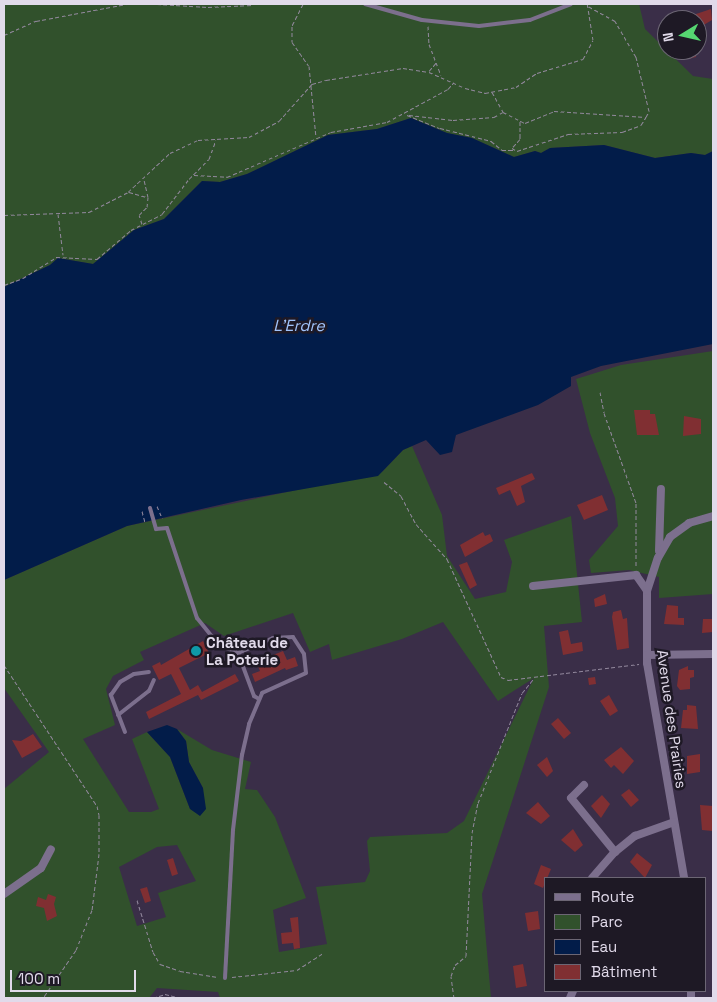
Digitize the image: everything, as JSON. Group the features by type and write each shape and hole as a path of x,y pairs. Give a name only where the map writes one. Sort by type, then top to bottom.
{"street":[{"path":"658,558 662,523 661,489"},
{"path":"647,591 658,558 670,537 689,523 713,516"},
{"path":"533,586 636,574 647,591"},
{"name":"Avenue des Prairies","path":"647,591 647,659 684,877"},
{"path":"647,659 713,654"},
{"path":"584,785 571,798 615,852"},
{"path":"593,877 615,852 635,836 674,822"},
{"path":"4,894 41,868 51,849"}],"lane":[{"path":"365,4 429,22 505,25 571,4"},
{"path":"150,508 156,528 167,528 197,618 220,646 238,653 274,638 293,637 304,654 306,673 267,689 259,699 249,724 239,773 225,978"},
{"path":"238,653 254,696 259,699"},
{"path":"125,732 111,695 120,682 134,674 149,672"},
{"path":"118,715 149,690 154,680"}],"path":[{"path":"4,35 36,21 126,4"},
{"path":"157,4 208,7 253,5"},
{"path":"303,4 292,26 292,42 309,66 316,138"},
{"path":"4,215 90,212 128,192 170,153 198,140 249,137 280,121 312,84 403,68 441,75 476,91 492,92 516,87 537,73 583,59 593,40 588,5"},
{"path":"406,115 440,128 491,141 502,150 512,152 514,149 543,144 568,134 622,132 641,125 649,111 636,57 615,20 588,5"},
{"path":"429,22 427,32 441,75"},
{"path":"429,72 437,62"},
{"path":"194,175 227,177 331,132 386,122 448,89 454,81"},
{"path":"492,92 504,112 520,121 534,121 554,112 646,117"},
{"path":"401,114 453,120 494,117 504,112"},
{"path":"514,149 512,148 520,139 520,121"},
{"path":"4,286 23,278 56,256 97,259 142,225 162,214 209,159 216,140"},
{"path":"142,225 139,215 147,207 148,197 144,179"},
{"path":"128,192 148,197"},
{"path":"58,214 64,256"},
{"path":"600,392 604,413 636,503 636,574"},
{"path":"384,482 401,496 416,524 447,559 501,677 508,680 535,678 647,659"},
{"path":"157,506 162,518"},
{"path":"142,511 146,522"},
{"path":"4,665 97,806 99,815 99,861 92,910 76,950 43,998"},
{"path":"454,998 451,976 455,965 466,956 472,832 478,803 522,693 535,678"},
{"path":"137,900 153,952 160,964 180,972 225,978 297,970 323,953"},
{"path":"152,998 165,994 181,998"}],"green space":[{"path":"4,4 639,4 645,29 657,41 657,60 677,60 693,76 713,79 713,151 705,155 691,153 655,158 604,145 550,148 541,153 535,151 514,157 472,138 447,133 411,118 377,129 328,135 247,174 220,182 202,181 164,219 134,230 93,264 58,258 50,265 4,287"},
{"path":"713,351 713,594 659,598 659,577 629,570 591,573 589,560 618,526 615,498 590,433 576,379 621,365"},
{"path":"412,446 442,515 447,556 475,599 506,592 512,562 504,540 571,516 582,622 544,626 549,687 482,894 491,998 220,998 218,992 157,988 149,998 4,998 4,789 49,752 4,688 4,580 127,526 382,472 403,450","holes":["293,613 310,652 329,644 332,660 402,639 443,622 498,701 534,678 464,821 447,833 370,837 367,841 370,871 365,882 316,887 327,944 279,952 273,910 306,898 275,817 257,790 245,789 251,762 212,750 177,729 186,741 189,762 203,788 190,809 170,757 147,732 132,739 159,809 151,812 129,812 83,739 115,725 106,689 113,676 144,660 140,652 205,623 224,636","177,845 196,881 158,893 166,917 137,926 119,867 157,847"]}],"water":[{"name":"L'Erdre","path":"411,118 447,133 472,138 514,157 535,151 541,153 550,148 604,145 655,158 691,153 705,155 713,151 713,344 601,366 571,377 571,386 538,405 456,435 452,452 440,455 426,440 403,450 378,476 241,500 127,526 4,580 4,287 50,265 58,258 93,264 134,230 164,219 202,181 220,182 247,174 328,135 377,129"},
{"path":"167,725 177,729 186,741 189,762 203,788 206,809 200,816 190,809 170,757 147,732"}],"building":[{"path":"711,9 712,20 707,23 707,10"},
{"path":"634,410 650,410 650,414 655,414 659,435 637,435"},
{"path":"684,416 701,419 701,434 683,436"},
{"path":"532,473 535,479 521,486 525,502 517,506 510,490 499,495 496,488"},
{"path":"602,495 608,510 584,520 577,505"},
{"path":"483,532 485,536 490,534 493,541 465,557 460,545"},
{"path":"467,562 477,585 470,589 459,565"},
{"path":"605,594 607,604 595,607 594,599"},
{"path":"667,605 678,606 678,618 684,618 684,625 664,624"},
{"path":"621,610 623,619 627,618 629,648 617,650 612,617 613,612"},
{"path":"703,619 713,619 713,632 702,633"},
{"path":"568,630 571,644 582,642 583,651 563,655 559,632"},
{"path":"203,641 209,653 179,668 190,690 198,685 202,692 235,674 239,681 201,700 198,695 149,719 146,712 181,694 171,674 159,680 152,666 160,662 161,665"},
{"path":"283,651 287,660 295,657 298,666 286,670 285,668 255,682 252,674 260,671 256,662"},
{"path":"688,666 688,670 694,670 694,677 690,678 690,689 680,690 677,686 679,670"},
{"path":"595,677 596,684 589,685 588,678"},
{"path":"609,695 618,711 610,716 600,701"},
{"path":"687,705 696,706 698,729 681,728 683,710 687,710"},
{"path":"558,718 571,733 564,739 551,724"},
{"path":"33,734 42,747 22,758 12,740 21,741"},
{"path":"621,747 634,761 623,774 614,765 611,768 604,760"},
{"path":"700,754 700,772 687,774 687,756"},
{"path":"547,757 553,771 547,777 537,765"},
{"path":"629,789 639,800 631,807 621,795"},
{"path":"602,795 610,804 601,818 591,806"},
{"path":"538,802 550,816 541,824 526,813"},
{"path":"700,805 713,806 713,831 702,830"},
{"path":"573,829 583,845 575,852 561,840"},
{"path":"637,853 652,865 644,877 630,862"},
{"path":"173,858 178,874 172,876 167,860"},
{"path":"541,865 551,869 548,877 544,877 543,888 534,884"},
{"path":"147,887 151,901 145,903 140,889"},
{"path":"48,894 56,897 54,904 57,916 47,921 44,908 36,906 38,897 46,900"},
{"path":"538,911 540,929 528,931 525,913"},
{"path":"298,917 300,948 294,949 293,943 282,944 281,933 292,932 290,918"},
{"path":"523,964 527,986 516,988 513,966"}],"place":[{"name":"Château de La Poterie","path":"196,651"}]}
